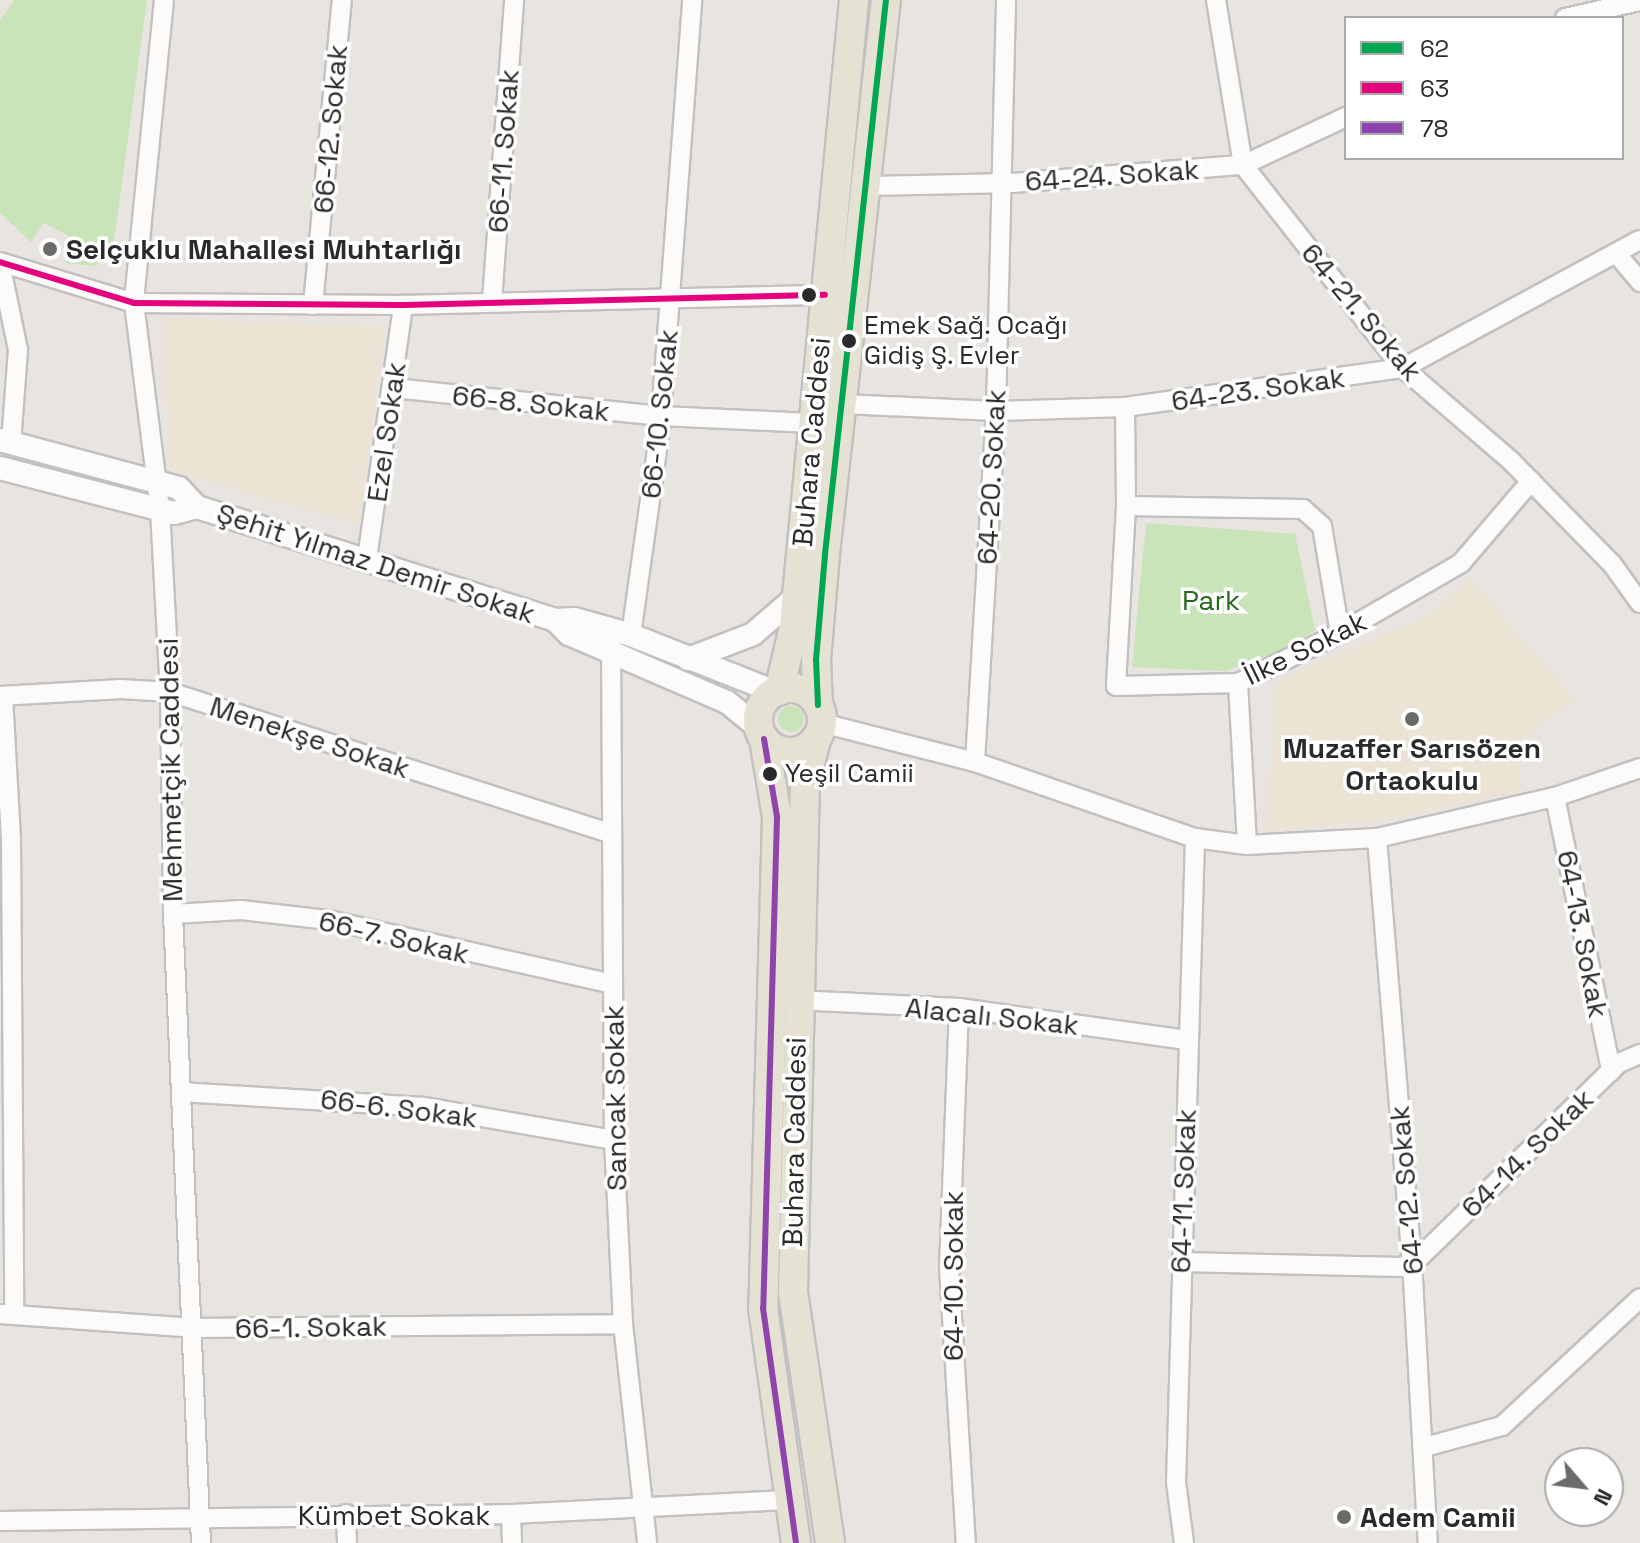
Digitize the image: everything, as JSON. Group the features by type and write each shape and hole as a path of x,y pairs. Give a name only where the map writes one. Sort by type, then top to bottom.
{"main road":[{"name":"Buhara Caddesi","path":"778,691 789,663 797,596 854,0"},
{"name":"Buhara Caddesi","path":"830,1543 793,1292 796,1000 805,782 819,723 817,641 886,0"},
{"path":"800,689 819,723 800,751 787,752 762,734 763,704 778,691 800,689"},
{"name":"Buhara Caddesi","path":"762,734 777,817 763,1308 796,1543"}],"street":[{"name":"Mehmetçik Caddesi","path":"164,0 134,303 160,509 170,692 173,914 201,1543"},
{"name":"66-12. Sokak","path":"313,305 342,0"},
{"name":"66-11. Sokak","path":"492,301 514,0"},
{"name":"66-10. Sokak","path":"617,639 661,416 692,0"},
{"name":"64-20. Sokak","path":"975,762 996,411 998,184 1006,0"},
{"name":"64-21. Sokak","path":"1216,0 1243,165 1403,368 1531,481 1612,564 1640,603"},
{"path":"1571,16 1610,3 1640,1"},
{"name":"64-24. Sokak","path":"867,186 998,184 1243,165 1344,118"},
{"name":"64-23. Sokak","path":"843,404 996,411 1125,407 1403,368 1640,240"},
{"path":"1616,253 1640,282"},
{"path":"6,442 18,350 0,262 134,303 403,305 825,295"},
{"name":"Ezel Sokak","path":"367,559 394,388 403,305"},
{"name":"66-8. Sokak","path":"394,388 661,416 812,423"},
{"name":"İlke Sokak","path":"1125,407 1126,506 1116,686 1238,683 1340,633 1461,563 1531,481"},
{"name":"Şehit Yılmaz Demir Sokak","path":"6,442 179,488 197,507 555,620 569,634 617,639 688,659 778,691"},
{"name":"Şehit Yılmaz Demir Sokak","path":"0,468 174,513 197,507"},
{"path":"1126,506 1303,509 1322,526 1340,633"},
{"path":"688,659 753,634 797,596"},
{"name":"Şehit Yılmaz Demir Sokak","path":"617,639 727,702 762,734"},
{"name":"Sancak Sokak","path":"617,639 611,834 614,1140 623,1324 647,1543"},
{"path":"1238,683 1247,845"},
{"name":"Menekşe Sokak","path":"2,696 121,689 170,692 611,834"},
{"path":"2,696 11,839 7,1315"},
{"path":"819,723 975,762 1195,838 1247,845 1377,838 1555,797 1640,768"},
{"name":"64-13. Sokak","path":"1555,797 1611,1071"},
{"name":"64-11. Sokak","path":"1184,1543 1176,1482 1180,1262 1195,838"},
{"name":"64-12. Sokak","path":"1377,838 1412,1261 1425,1447 1428,1543"},
{"name":"66-7. Sokak","path":"173,914 241,910 329,920 613,984"},
{"name":"Alacalı Sokak","path":"796,1000 959,1008 1187,1040"},
{"name":"64-10. Sokak","path":"959,1008 949,1268 966,1543"},
{"name":"64-14. Sokak","path":"1412,1261 1611,1071 1640,1054"},
{"name":"66-6. Sokak","path":"181,1092 424,1107 614,1140"},
{"path":"1180,1262 1402,1267 1412,1261"},
{"path":"1425,1447 1502,1426 1640,1298"},
{"name":"66-1. Sokak","path":"7,1315 193,1328 623,1324"},
{"name":"Kümbet Sokak","path":"0,1521 511,1514 788,1500"},
{"path":"346,1514 347,1543"},
{"path":"511,1514 512,1543"}],"shaded area":[{"path":"163,318 385,327 359,525 169,470"},
{"name":"Muzaffer Sarısözen Ortaokulu","path":"1470,579 1575,700 1523,737 1520,792 1393,818 1266,832 1277,681 1431,614"}],"green space":[{"path":"14,0 147,0 112,256 95,266 66,263 75,239 44,223 31,242 0,213 0,21"},
{"name":"Park","path":"1146,523 1295,534 1315,630 1290,647 1225,671 1132,667"},
{"path":"791,706 800,710 804,719 800,728 791,732 782,728 778,719 782,710"}],"transit line":[{"name":"62","path":"818,705 816,660 825,554 886,0"},
{"name":"63","path":"0,262 134,303 403,305 825,295"},
{"name":"78","path":"764,739 777,817 763,1308 796,1543"}],"place":[{"name":"Selçuklu Mahallesi Muhtarlığı","path":"50,249"},
{"name":"Emek Sağ. Ocağı Gidiş Ş. Evler","path":"849,341"},
{"name":"Muzaffer Sarısözen Ortaokulu","path":"1412,719"},
{"name":"Yeşil Camii","path":"770,774"},
{"name":"Adem Camii","path":"1344,1517"}]}
